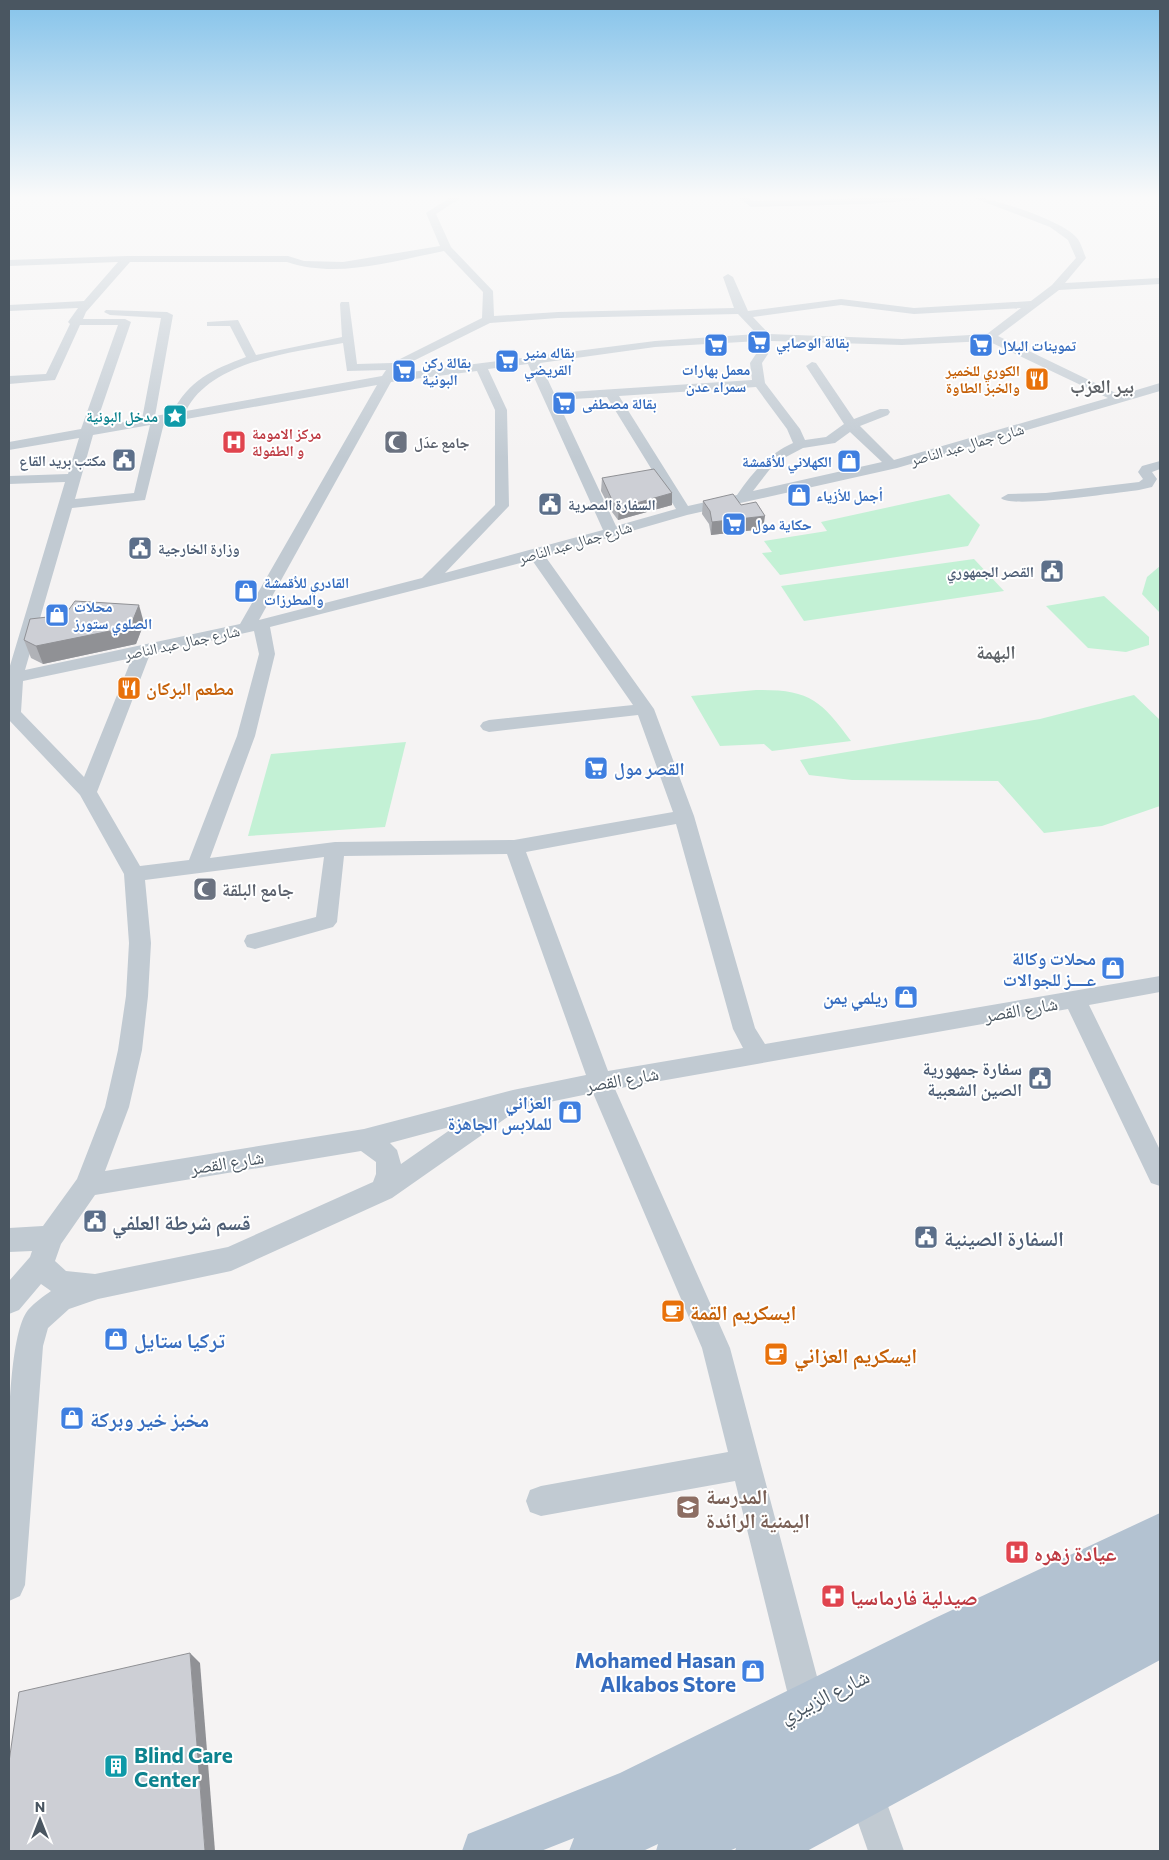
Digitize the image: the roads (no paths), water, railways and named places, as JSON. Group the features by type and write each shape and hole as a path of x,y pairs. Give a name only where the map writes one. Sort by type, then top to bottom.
{"main road":[{"name":"شارع الزبيري","path":"758,1851 867,1797 981,1677 1160,1533"},
{"name":"شارع الزبيري","path":"679,1851 981,1677 1160,1568"},
{"name":"شارع الزبيري","path":"592,1851 835,1736 1160,1608"},
{"name":"شارع الزبيري","path":"485,1851 634,1790 807,1704 981,1677 1160,1637"}],"street":[{"path":"9,380 51,377 80,312 105,284"},
{"path":"480,284 488,292 488,320"},
{"path":"731,284 743,313 766,338"},
{"path":"990,336 1059,284"},
{"path":"1056,287 1100,284"},
{"path":"345,304 351,368 394,366 488,320 558,315 743,313 841,302 914,311 1032,304"},
{"path":"9,308 167,316 140,497 66,504"},
{"path":"9,1301 41,1264 50,1238 87,1185 117,1106 130,1050 137,996 140,943 134,874 88,792 10,713 12,678 96,402 125,322 80,312"},
{"path":"211,324 234,322 253,360"},
{"path":"11,452 17,454 62,447 89,430 388,379 655,344 766,338 902,342 990,336 1120,400"},
{"path":"766,338 762,354 756,363 759,383 793,429 800,445"},
{"path":"177,416 180,403 208,378 279,352 349,339"},
{"path":"533,361 611,532"},
{"path":"197,866 246,736 267,654 253,626 394,366"},
{"path":"812,366 851,425 892,465"},
{"path":"426,582 502,506 504,476 501,410 481,368"},
{"path":"551,398 759,383"},
{"name":"شارع جمال عبد الناصر","path":"12,678 253,626 536,554 684,511 892,465 1160,387"},
{"path":"611,393 684,511"},
{"path":"742,499 762,469 778,454 800,445 830,440 851,425 884,412"},
{"path":"1008,498 1046,497 1139,486 1147,484 1150,479 1145,472 1147,469 1160,465"},
{"path":"9,480 74,478"},
{"path":"536,554 645,709 684,816 744,1030 758,1054"},
{"path":"88,792 143,651"},
{"path":"489,726 645,709"},
{"path":"134,874 335,849 514,848 684,816"},
{"path":"514,848 600,1082 716,1348 807,1704"},
{"path":"255,941 326,922 335,849"},
{"name":"شارع القصر","path":"87,1185 364,1140 513,1100 600,1082 1160,984"},
{"path":"1075,999 1160,1175"},
{"path":"9,1585 29,1346 37,1320 60,1300 98,1286 232,1259 383,1190 513,1100"},
{"path":"364,1140 378,1148 388,1158 389,1174 383,1190"},
{"path":"9,1240 50,1238"},
{"path":"41,1264 52,1279 69,1285 98,1286"},
{"path":"541,1501 746,1464"},
{"path":"867,1797 886,1851"}],"place":[{"name":"بقالة الوصابي","path":"759,342"},
{"name":"معمل بهارات سمراء عدن","path":"716,345"},
{"name":"تموينات البلال","path":"981,345"},
{"name":"بقاله منير القريضي","path":"507,361"},
{"name":"بقالة ركن البونية","path":"404,371"},
{"name":"الكوري للخمير والخبز الطاوة","path":"1037,379"},
{"name":"بقالة مصطفى","path":"564,403"},
{"name":"مدخل البونية","path":"175,416"},
{"name":"مركز الامومة و الطفولة","path":"234,442"},
{"name":"جامع عدَل","path":"396,442"},
{"name":"مكتب بريد القاع","path":"124,460"},
{"name":"الكهلاني للأقمشة","path":"849,461"},
{"name":"أجمل للأزياء","path":"799,495"},
{"name":"السفارة المصرية","path":"550,504"},
{"name":"حكاية مول","path":"734,524"},
{"name":"وزارة الخارجية","path":"140,548"},
{"name":"القصر الجمهوري","path":"1052,571"},
{"name":"القادري للأقمشة والمطرزات","path":"246,591"},
{"name":"محلات الصلوي ستورز","path":"57,615"},
{"name":"مطعم البركان","path":"129,688"},
{"name":"القصر مول","path":"596,768"},
{"name":"جامع البلقة","path":"205,889"},
{"name":"محلات وكالة عــــز للجوالات","path":"1113,968"},
{"name":"ريلمي يمن","path":"906,997"},
{"name":"سفارة جمهورية الصين الشعبية","path":"1040,1078"},
{"name":"العزاني للملابس الجاهزة","path":"570,1112"},
{"name":"قسم شرطة العلفي","path":"95,1221"},
{"name":"السفارة الصينية","path":"926,1237"},
{"name":"ايسكريم القمة","path":"673,1311"},
{"name":"تركيا ستايل","path":"116,1339"},
{"name":"ايسكريم العزاني","path":"776,1354"},
{"name":"مخبز خير وبركة","path":"72,1418"},
{"name":"المدرسة اليمنية الرائدة","path":"688,1507"},
{"name":"عيادة زهره","path":"1017,1552"},
{"name":"صيدلية فارماسيا","path":"833,1596"},
{"name":"Mohamed Hasan Alkabos Store","path":"753,1671"},
{"name":"Blind Care Center","path":"116,1766"}],"district":[{"name":"بير العزب","path":"1102,385"},
{"name":"البهمة","path":"996,651"}]}
